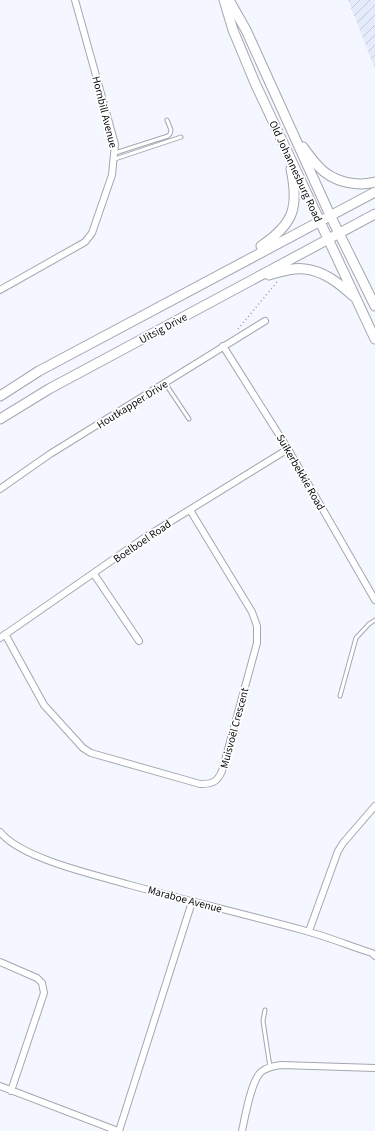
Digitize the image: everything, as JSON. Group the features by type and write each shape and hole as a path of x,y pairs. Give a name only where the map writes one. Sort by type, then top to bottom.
{"main road":[{"name":"Old Johannesburg Road","path":"224,0 233,30 255,83 375,339"},
{"name":"Old Johannesburg Road","path":"229,0 246,30 330,215 375,306"},
{"path":"294,135 318,167 330,176 345,182 359,184 375,182"},
{"path":"221,274 273,238 282,230 290,218 294,204 295,187 284,144"},
{"name":"Uitsig Drive","path":"0,396 39,371 375,192"},
{"name":"Uitsig Drive","path":"0,419 49,389 375,214"},
{"path":"254,279 287,270 305,269 320,273 336,282 357,300"}],"street":[{"name":"Hornbill Avenue","path":"0,290 85,242 89,238 112,175 115,144 75,0"},
{"name":"Houtkapper Drive","path":"0,489 50,454 265,320"},
{"name":"Suikerbekkie Road","path":"224,346 288,449 375,600"},
{"name":"Boelboel Road","path":"3,636 144,538 288,449"},
{"name":"Muisvoël Crescent","path":"3,636 44,705 83,748 88,751 200,784 210,784 218,780 222,771 257,643 257,626 252,612 190,510"},
{"path":"94,574 139,641"},
{"path":"309,931 338,851 343,843 375,806"},
{"name":"Maraboe Avenue","path":"0,832 6,838 29,852 74,869 192,902 309,931 372,953 375,956"},
{"path":"0,1086 118,1131 192,902"},
{"path":"0,962 37,978 42,983 44,993 11,1091"},
{"path":"242,1131 254,1081 261,1072 270,1067 281,1065 375,1068"}],"lane":[{"path":"115,156 168,136 171,130 168,120"},
{"path":"115,156 181,137"},
{"path":"165,383 189,419"},
{"path":"340,696 356,638 369,624 375,620"},
{"path":"265,1010 263,1021 270,1067"}],"path":[{"path":"238,329 277,282"}],"shaded area":[{"path":"348,0 375,0 375,69"}]}
